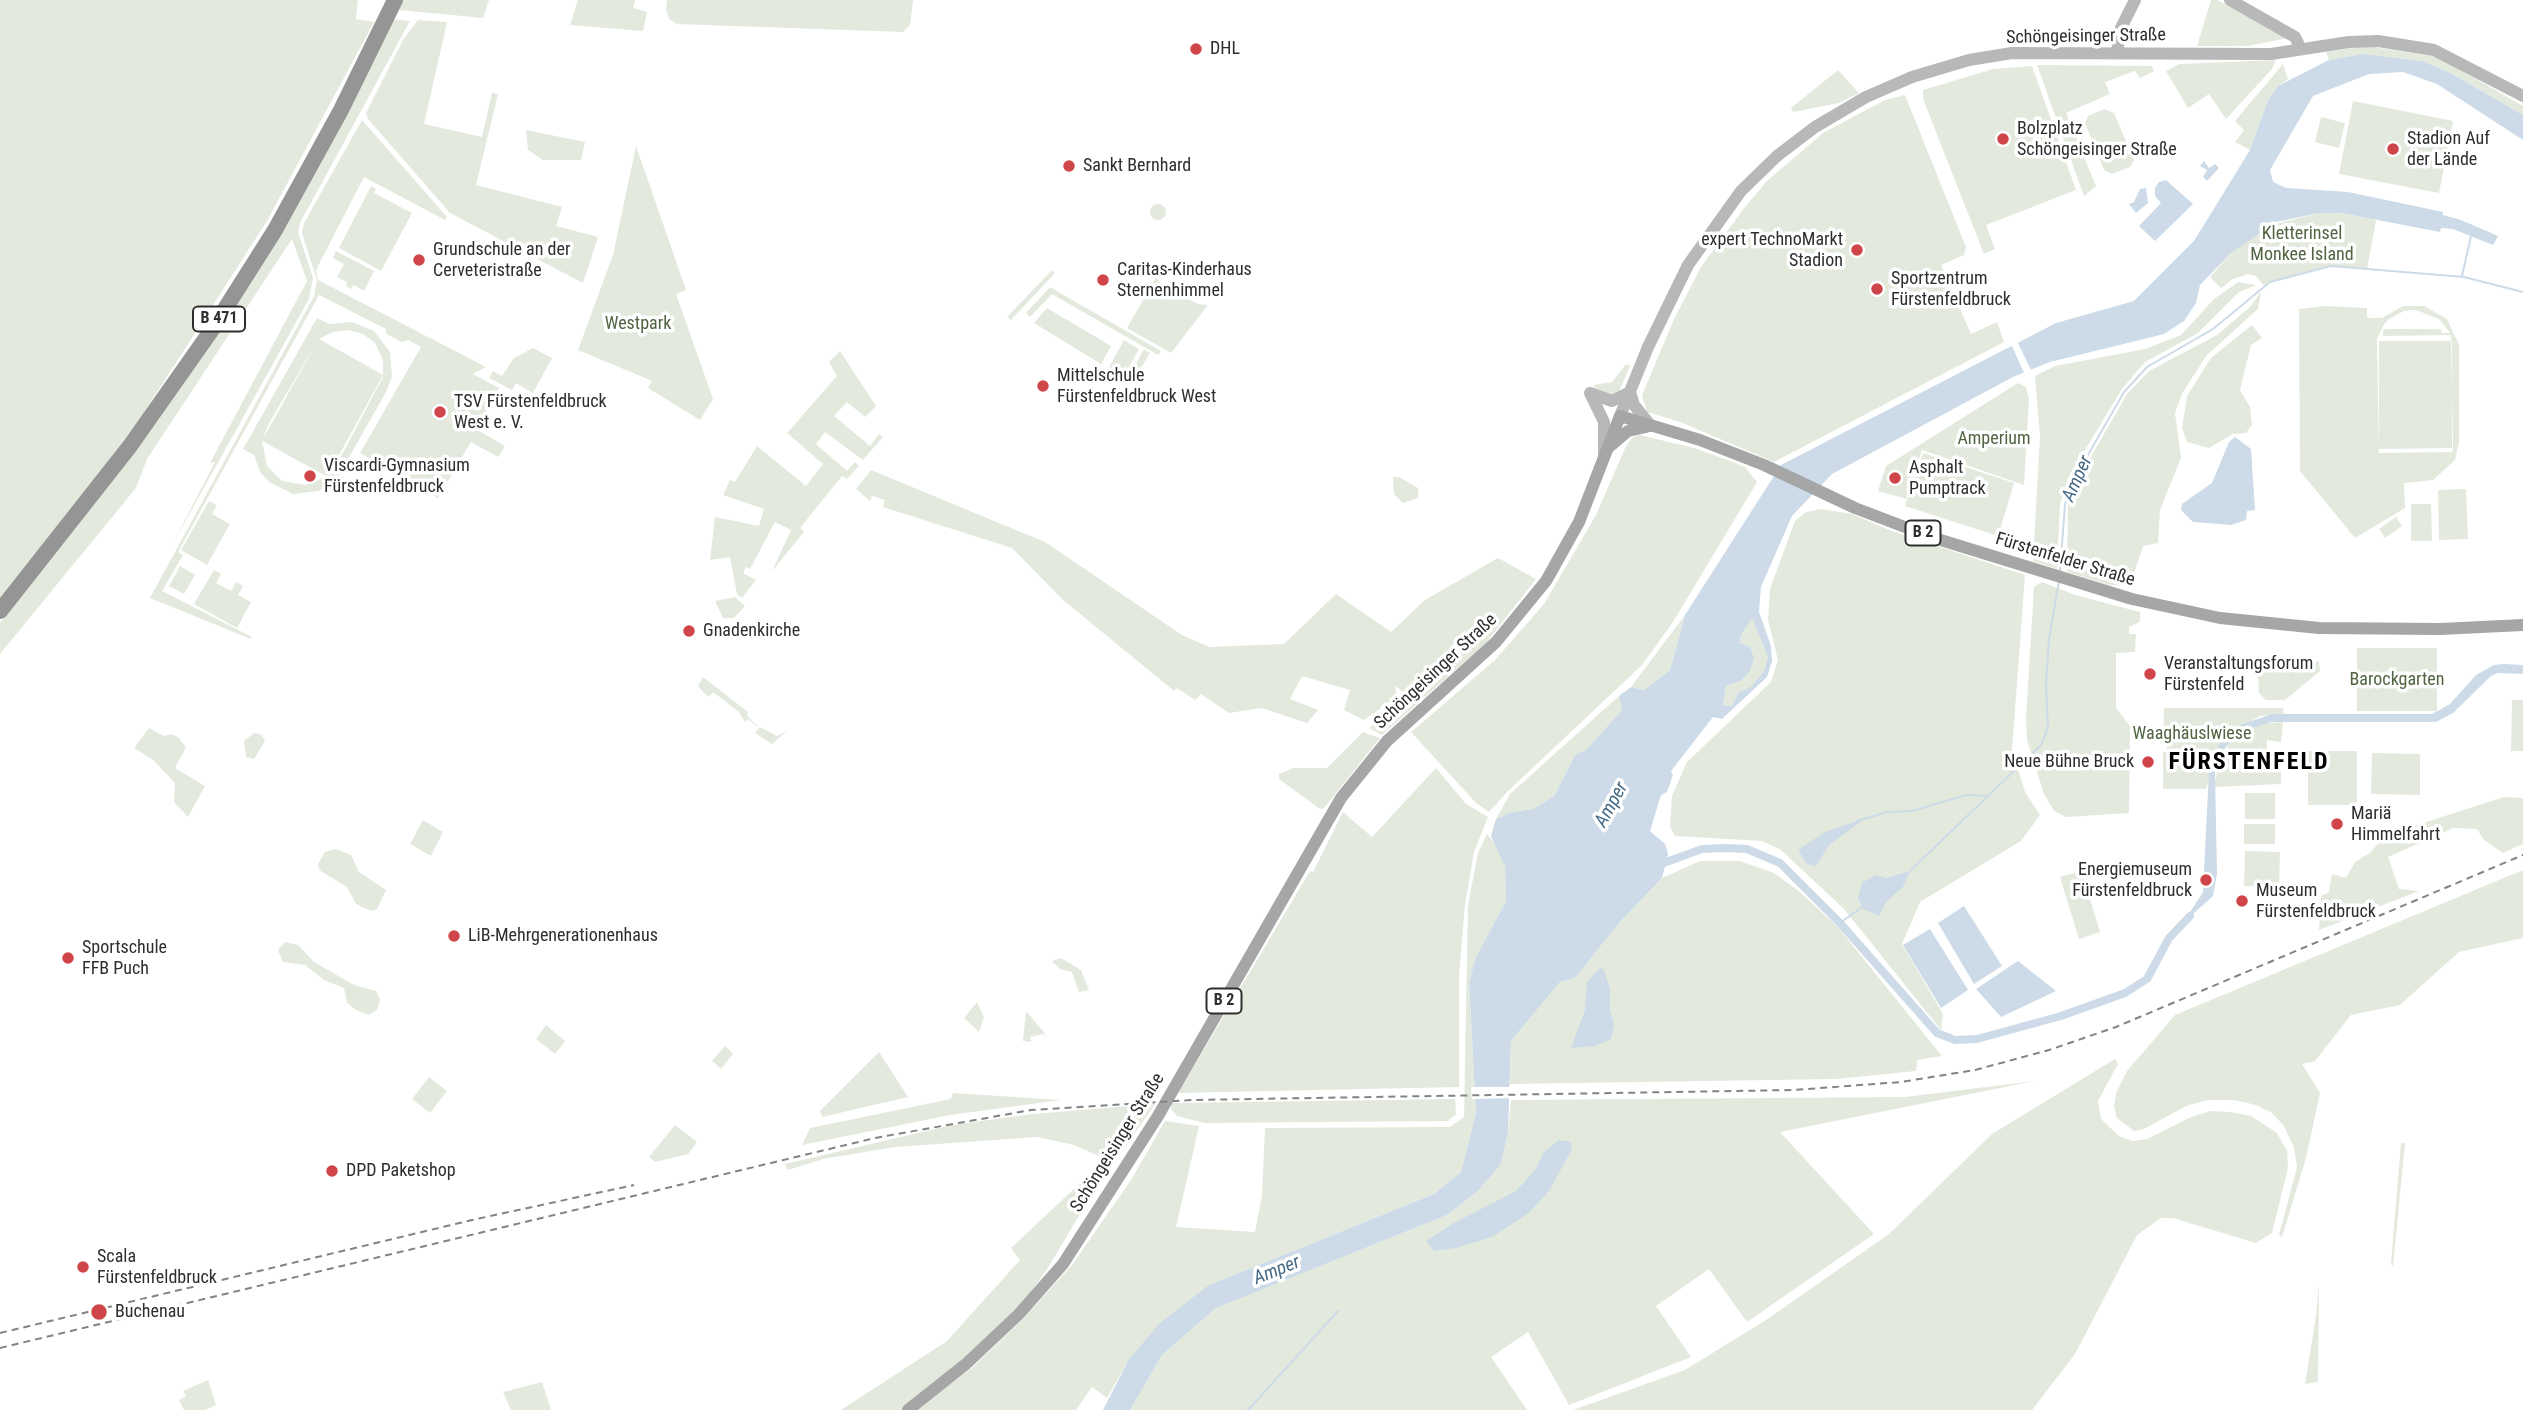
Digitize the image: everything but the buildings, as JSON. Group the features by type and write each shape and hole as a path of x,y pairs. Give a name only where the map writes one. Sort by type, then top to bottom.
{"highway":[{"name":"B 471","path":"0,611 105,478 211,331 275,230 341,110 395,0"}],"main road":[{"name":"Fürstenfelder Straße","path":"1620,416 1678,433 1771,468 1931,537 2070,581 2201,614 2260,622 2371,629 2523,625"},
{"name":"Schöngeisinger Straße","path":"908,1410 966,1364 1019,1314 1063,1264 1158,1116 1341,798 1387,741 1483,655 1528,606 1570,539 1620,416"},
{"path":"1606,454 1631,429 1651,426"}],"street":[{"path":"2117,52 2121,28 2135,0"},
{"path":"2230,0 2295,37 2298,43"},
{"name":"Schöngeisinger Straße","path":"2242,53 2298,43 2397,41 2424,47 2461,62 2523,96"},
{"name":"Schöngeisinger Straße","path":"1620,416 1677,286 1707,236 1751,181 1815,127 1875,92 1969,60 2035,52 2271,54 2349,42"},
{"path":"1606,454 1606,430 1590,393 1612,401 1630,392 1634,405 1651,426"}],"green space":[{"path":"0,0 358,0 356,19 374,22 267,221 125,442 0,601"},
{"path":"403,0 489,0 483,18 399,10"},
{"path":"578,0 635,0 633,8 647,12 643,31 570,25"},
{"path":"667,0 913,0 910,25 903,32 677,24 669,19"},
{"path":"2211,0 2217,0 2288,38 2247,46 2197,46"},
{"path":"393,19 410,21 300,223 298,232 313,278 309,299 171,547 215,462 210,463 307,281 292,239 147,459 136,488 0,654 0,623 136,450"},
{"path":"418,20 447,22 424,124 482,137 492,93 498,94 476,185 562,207 556,226 598,237 583,283 450,213 368,119 366,113 403,40"},
{"path":"2366,46 2438,57 2523,106 2523,115 2449,72 2422,61 2363,54 2329,60 2326,52"},
{"path":"2276,60 2272,69 2226,119 2209,94 2188,108 2166,71 2179,64"},
{"path":"2283,64 2288,79 2278,86 2268,100 2250,150 2235,142 2244,130 2235,121"},
{"path":"2037,65 2152,66 2154,71 2140,78 2135,71 2105,82 2110,94 2066,113 2096,186 2084,196"},
{"path":"2032,66 2076,190 1986,225 1995,249 1984,254 1923,99 1923,90 1993,69"},
{"path":"1838,70 1859,93 1839,103 1793,112 1791,108"},
{"name":"Sportzentrum Fürstenfeldbruck","path":"1905,95 1966,247 1964,255 1941,265 1971,334 1997,322 2004,342 1774,462 1680,422 1647,412 1642,395 1675,317 1701,267 1745,207 1767,181 1823,133 1885,100"},
{"path":"2353,101 2453,121 2439,193 2339,174"},
{"path":"2104,109 2114,113 2134,160 2130,167 2112,174 2104,170 2085,123 2088,116"},
{"path":"2321,117 2345,123 2339,148 2315,142"},
{"path":"362,120 447,217 445,220 364,177 316,270 318,280 486,367 473,374 499,388 476,429 505,446 498,457 471,442 438,498 360,453 421,347 386,334 386,329 319,295 178,552 183,555 162,591 252,637 251,639 150,598 314,296 317,280 302,233 304,223"},
{"path":"526,130 585,142 581,160 543,160 528,150"},
{"name":"Westpark","path":"636,146 686,290 676,294 713,399 700,420 648,388 652,381 578,350 613,255"},
{"path":"371,186 376,189 374,193 412,213 381,271 339,248"},
{"path":"1158,204 1166,212 1158,220 1150,212"},
{"name":"Kletterinsel Monkee Island","path":"2319,213 2341,213 2376,220 2367,269 2331,266 2270,282 2264,286 2256,276 2248,274 2233,279 2221,288 2210,277 2231,253 2267,226"},
{"path":"336,251 374,271 364,291 354,285 351,289 346,286 347,282 337,277 344,264 333,258"},
{"path":"1052,270 1055,273 1011,320 1007,317"},
{"path":"1156,277 1162,285 1198,304 1208,305 1171,353 1127,328"},
{"path":"2238,282 2256,285 2239,292 2198,333 2145,362 2122,389 2068,478 2060,504 2057,569 2033,561 2040,436 2035,376 2055,366 2145,349 2181,335 2214,299"},
{"path":"1050,287 1161,351 1158,355 1052,294 1030,317 1026,313"},
{"path":"2261,292 2258,309 2206,356 2182,394 2175,413 2181,458 2160,510 2158,543 2143,546 2130,586 2109,585 2067,572 2068,505 2077,481 2127,394 2149,371 2217,335 2250,307"},
{"path":"2323,306 2367,308 2367,318 2382,318 2403,306 2424,306 2447,319 2459,345 2459,442 2455,460 2433,480 2404,483 2405,508 2355,538 2300,471 2299,309","holes":["2416,310 2439,319 2450,333 2442,333 2441,329 2383,329 2383,336 2451,335 2452,452 2379,453 2377,339 2383,326 2389,319 2404,311"]},
{"path":"1047,308 1111,346 1101,364 1034,323"},
{"path":"317,318 329,324 352,322 374,331 390,352 392,376 386,392 338,477 319,491 293,494 269,482 260,472 254,455 243,449","holes":["348,330 363,334 375,343 383,360 383,375 319,339 333,332","317,342 264,435 269,423","382,377 337,464 328,475","262,441 326,477 305,485 282,481 267,466"]},
{"path":"2252,325 2262,338 2251,345 2240,390 2250,407 2252,425 2246,433 2233,434 2209,448 2187,442 2182,428 2187,396 2211,358"},
{"path":"1124,340 1139,349 1124,376 1109,367"},
{"path":"2379,341 2452,341 2452,448 2379,449"},
{"path":"533,348 552,358 533,393 516,383 512,390 489,378 493,371 502,376 514,358"},
{"path":"1144,349 1150,353 1131,385 1126,382"},
{"path":"840,351 876,406 865,417 847,402 834,416 870,446 879,434 883,437 863,460 825,432 816,444 847,471 855,462 859,466 847,479 842,476 800,528 804,532 772,571 791,530 775,522 750,569 746,567 743,573 756,580 742,598 737,594 730,557 710,560 715,517 759,526 764,509 723,495 730,480 735,482 757,446 806,486 823,464 787,433 837,376 829,362"},
{"path":"1626,364 1630,366 1619,392 1613,396 1599,391 1593,385 1612,382"},
{"name":"Amperium","path":"2018,383 2026,387 2029,399 2024,485 1922,450 1906,499 1878,491 1886,466"},
{"path":"1640,435 1694,448 1733,462 1745,467 1757,482 1673,622 1642,665 1489,812 1476,803 1411,732 1495,660 1544,604 1596,515 1626,446 1633,437"},
{"path":"1923,453 2014,483 1998,536 1905,506"},
{"path":"871,470 1045,542 1182,635 1209,647 1284,644 1336,594 1391,632 1425,600 1498,558 1536,579 1486,643 1382,735 1369,728 1408,696 1395,686 1397,697 1364,720 1344,710 1350,690 1302,676 1290,699 1318,710 1307,723 1262,708 1229,713 1201,694 1195,700 1177,688 1174,691 1062,599 1012,548 883,507 885,500 872,496 870,501 856,489"},
{"path":"1393,477 1399,477 1418,488 1418,498 1403,503 1394,494"},
{"path":"2466,489 2468,539 2439,540 2438,490"},
{"path":"209,501 217,505 212,514 230,524 207,565 181,550"},
{"path":"2411,504 2431,504 2432,541 2411,541"},
{"path":"1821,509 1852,514 1892,531 2025,575 2012,750 2025,792 2040,815 2021,841 1920,902 1902,944 1943,1014 1941,1030 1844,909 1781,850 1762,841 1675,836 1670,827 1672,796 1687,762 1771,682 1778,660 1768,620 1770,589 1795,521 1806,512"},
{"path":"2396,517 2402,526 2385,538 2379,529"},
{"path":"180,566 195,575 184,594 169,586"},
{"path":"214,570 221,574 216,583 231,591 236,582 243,586 238,595 251,602 237,628 194,604"},
{"path":"2042,582 2075,595 2140,612 2140,622 2129,627 2129,634 2136,634 2135,652 2116,653 2116,708 2130,726 2129,813 2066,817 2054,811 2044,794 2027,740 2026,718 2034,587"},
{"path":"735,597 745,606 734,618 723,618 715,601"},
{"path":"1685,615 1670,670 1644,690 1631,687"},
{"path":"1752,617 1768,657 1764,671 1751,688 1738,694 1732,706 1723,705 1726,686 1742,680 1750,671 1740,644 1741,635"},
{"name":"Barockgarten","path":"2357,648 2437,648 2437,711 2357,711"},
{"path":"2257,662 2319,662 2320,671 2285,700 2266,700 2259,693"},
{"path":"703,677 748,712 747,715 758,727 748,719 745,722 739,712 713,692 709,697 704,693 698,686"},
{"path":"1619,696 1622,710 1587,749 1575,755 1554,796 1533,809 1512,812 1496,819 1510,794"},
{"path":"2512,700 2523,700 2523,751 2511,751"},
{"name":"Waaghäuslwiese","path":"2164,708 2283,708 2284,714 2260,716 2227,735 2206,789 2163,789 2163,752 2167,752 2167,743 2163,743"},
{"path":"2283,722 2281,742 2267,740 2267,755 2281,754 2281,784 2214,787 2219,760 2233,739 2261,724"},
{"path":"760,727 777,736 787,731 772,744 755,733"},
{"path":"149,728 164,736 171,734 178,737 186,747 175,768 205,786 188,817 174,802 175,783 153,760 134,748"},
{"path":"1363,732 1380,738 1324,808 1320,809 1279,779 1279,774 1293,768 1327,768"},
{"path":"254,733 262,735 265,741 254,759 246,757 244,741"},
{"path":"2308,751 2357,751 2357,805 2308,805"},
{"path":"2372,753 2420,754 2420,795 2371,794"},
{"path":"1436,768 1466,804 1488,817 1474,852 1465,905 1459,976 1459,1087 1178,1093 1310,871 1313,872 1343,812 1372,837"},
{"path":"2245,793 2275,793 2275,819 2245,819"},
{"path":"2504,797 2523,798 2523,844 2503,853 2483,839 2477,829 2453,828 2388,857 2399,889 2419,891 2319,930 2321,896 2329,892 2332,874 2346,878 2355,862 2370,853 2392,828 2414,826"},
{"path":"423,820 443,832 431,856 410,844"},
{"path":"2244,824 2275,824 2275,844 2244,844"},
{"path":"1487,834 1499,849 1505,866 1506,901 1476,957 1469,982 1476,1113 1461,1172 1434,1194 1209,1285 1129,1359 1107,1398 1092,1387 1076,1410 916,1410 972,1368 1024,1318 1072,1265 1131,1180 1165,1121 1199,1126 1176,1227 1255,1232 1262,1196 1265,1128 1450,1127 1464,1117 1468,905 1478,853"},
{"path":"336,849 351,855 359,872 386,890 377,909 371,911 356,904 347,887 319,870 318,864 325,852"},
{"path":"2245,851 2280,852 2279,886 2244,886"},
{"path":"1700,861 1740,861 1774,873 1800,892 1837,926 1942,1056 1917,1060 1916,1071 1836,1079 1510,1084 1511,1041 1560,982 1575,978 1620,922 1662,878"},
{"path":"2523,870 2523,938 2459,952 2400,1005 2351,1015 2315,1061 2302,1064 2320,1093 2306,1158 2282,1237 2279,1235 2297,1167 2294,1148 2284,1126 2272,1113 2256,1105 2234,1100 2208,1100 2186,1106 2144,1129 2134,1131 2117,1118 2114,1107 2116,1093 2127,1071 2175,1015"},
{"path":"2074,873 2083,876 2100,932 2079,939 2060,877"},
{"path":"285,942 298,945 314,962 354,985 376,991 380,999 377,1010 369,1015 356,1010 347,1003 344,988 324,980 305,965 283,962 278,950"},
{"path":"1061,958 1081,970 1089,990 1079,992 1072,972 1060,969 1052,961"},
{"path":"977,1002 984,1017 979,1032 964,1018"},
{"path":"1026,1011 1044,1032 1045,1038 1043,1034 1030,1037 1031,1042 1023,1041"},
{"path":"546,1025 565,1041 555,1054 536,1039"},
{"path":"725,1046 733,1054 721,1069 712,1061"},
{"path":"879,1052 908,1097 822,1117 820,1111"},
{"path":"2115,1059 2118,1064 2098,1101 2101,1119 2119,1136 2133,1141 2147,1139 2191,1117 2211,1111 2231,1112 2251,1116 2277,1133 2287,1151 2288,1168 2272,1233 2256,1243 2173,1218 2161,1218 2137,1235 2075,1354 2032,1410 1573,1410 1685,1370 1766,1320 1889,1234 1992,1134"},
{"path":"429,1077 447,1091 430,1113 412,1099"},
{"path":"2035,1081 1780,1132 1874,1234 1747,1322 1709,1269 1656,1306 1691,1357 1569,1405 1528,1332 1491,1357 1527,1410 1130,1410 1162,1355 1216,1308 1447,1215 1478,1191 1501,1164 1511,1100 1905,1097"},
{"path":"953,1093 1061,1100 950,1115 802,1145 810,1128 951,1099"},
{"path":"1455,1099 1456,1114 1448,1121 1204,1123 1177,1116 1171,1109 1171,1103"},
{"path":"1155,1104 1121,1153 1108,1160 1074,1145 1037,1137 895,1147 823,1159 788,1170 785,1164 952,1125 1032,1114"},
{"path":"675,1125 697,1142 688,1154 655,1162 649,1157"},
{"path":"2401,1143 2405,1143 2393,1266 2391,1264"},
{"path":"1091,1173 1098,1184 1046,1271 1016,1312 964,1361 902,1410 841,1410 947,1341 1020,1260 1011,1248"},
{"path":"2319,1283 2318,1382 2305,1384 2316,1316"},
{"path":"208,1380 216,1405 205,1410 184,1410 179,1400 186,1396 183,1391"},
{"path":"542,1382 551,1410 511,1410 503,1392"}],"water":[{"path":"2363,54 2422,61 2449,72 2523,115 2523,140 2437,84 2403,72 2369,74 2313,96 2270,170 2273,182 2286,188 2348,192 2443,212 2443,215 2498,236 2493,245 2453,229 2441,228 2440,232 2341,213 2319,213 2276,222 2231,253 2200,285 2196,303 2184,321 2164,334 2050,362 2013,377 1832,474 1792,516 1761,587 1759,612 1771,646 1772,661 1767,677 1722,719 1713,717 1671,771 1673,775 1667,792 1661,795 1650,831 1665,844 1668,854 1662,878 1620,922 1575,978 1560,982 1511,1041 1508,1132 1501,1164 1478,1191 1447,1215 1216,1308 1162,1355 1130,1410 1103,1410 1129,1359 1160,1323 1209,1285 1434,1194 1461,1172 1476,1113 1469,982 1476,957 1506,901 1505,866 1491,836 1496,819 1512,812 1533,809 1554,796 1575,755 1587,749 1622,710 1619,696 1631,687 1644,690 1670,670 1685,615 1781,465 2056,323 2134,301 2194,241 2250,150 2268,100 2278,86 2329,60","holes":["1752,618 1768,657 1764,671 1751,687 1738,693 1732,706 1723,705 1726,686 1742,680 1750,671 1754,658 1750,647 1740,643 1741,635"]},
{"path":"2204,161 2209,168 2215,164 2219,168 2207,181 2203,177 2207,170 2200,166"},
{"path":"2166,180 2193,204 2155,241 2139,226 2161,203 2155,196 2155,188 2159,182"},
{"path":"2146,188 2148,203 2136,213 2129,204 2134,202 2140,189"},
{"path":"2235,437 2251,449 2255,510 2247,511 2246,520 2231,525 2193,522 2181,510 2182,504 2212,483 2229,442"},
{"path":"2494,665 2523,665 2523,674 2498,673 2491,676 2453,713 2436,722 2272,722 2242,731 2225,748 2215,772 2217,874 2213,896 2183,923 2203,892 2209,770 2219,745 2237,726 2272,714 2432,714 2450,704 2476,675"},
{"path":"1866,818 1829,845 1816,866 1807,864 1798,850 1825,832"},
{"path":"1910,871 1903,887 1886,902 1879,916 1863,909 1858,898 1862,883 1875,875 1887,878"},
{"path":"1964,906 2002,966 1974,984 1938,923"},
{"path":"1930,929 1968,990 1941,1008 1903,945"},
{"path":"2018,961 2056,991 2001,1017 1976,989"},
{"path":"1600,968 1604,970 1610,989 1610,1009 1614,1024 1611,1039 1595,1046 1571,1048 1585,1010 1587,982"},
{"path":"1559,1140 1571,1142 1572,1149 1549,1191 1529,1213 1492,1237 1456,1248 1434,1251 1426,1241 1452,1224 1516,1191 1535,1170 1544,1152"}],"pier":[{"path":"2017,341 2032,372 2025,375 2011,344"},
{"path":"1471,1087 1514,1087 1514,1098 1472,1099"}],"waterway":[{"path":"2462,276 2471,236"},
{"name":"Amper","path":"2060,572 2065,504 2073,481 2124,392 2147,367 2213,329 2270,282 2331,266 2464,277 2523,292"},
{"name":"Amper","path":"1911,870 2041,745 2048,728 2046,684 2049,639 2059,581"},
{"path":"1857,821 1887,812 1912,811 1966,795 1989,796"},
{"name":"Amper","path":"1658,865 1702,849 1725,848 1747,849 1780,863 1840,923 1937,1033 1955,1040 1977,1039 2061,1016 2125,993 2147,979 2169,938 2190,916"},
{"name":"Amper","path":"1840,923 1865,905"},
{"path":"1248,1410 1338,1311"}],"railway":[{"path":"0,1348 875,1138 1031,1110 1192,1100 1794,1090 1901,1082 1975,1070 2049,1050 2116,1027 2523,855"},
{"path":"0,1333 472,1220 634,1185"}],"place":[{"name":"DHL","path":"1196,49"},
{"name":"Bolzplatz Schöngeisinger Straße","path":"2003,139"},
{"name":"Stadion Auf der Lände","path":"2393,149"},
{"name":"Sankt Bernhard","path":"1069,166"},
{"name":"expert TechnoMarkt Stadion","path":"1857,250"},
{"name":"Grundschule an der Cerveteristraße","path":"419,260"},
{"name":"Caritas-Kinderhaus Sternenhimmel","path":"1103,280"},
{"name":"Sportzentrum Fürstenfeldbruck","path":"1877,289"},
{"name":"Mittelschule Fürstenfeldbruck West","path":"1043,386"},
{"name":"TSV Fürstenfeldbruck West e. V.","path":"440,412"},
{"name":"Viscardi-Gymnasium Fürstenfeldbruck","path":"310,476"},
{"name":"Asphalt Pumptrack","path":"1895,478"},
{"name":"Gnadenkirche","path":"689,631"},
{"name":"Veranstaltungsforum Fürstenfeld","path":"2150,674"},
{"name":"Neue Bühne Bruck","path":"2148,762"},
{"name":"Mariä Himmelfahrt","path":"2337,824"},
{"name":"Energiemuseum Fürstenfeldbruck","path":"2206,880"},
{"name":"Museum Fürstenfeldbruck","path":"2242,901"},
{"name":"LiB-Mehrgenerationenhaus","path":"454,936"},
{"name":"Sportschule FFB Puch","path":"68,958"},
{"name":"DPD Paketshop","path":"332,1171"},
{"name":"Scala Fürstenfeldbruck","path":"83,1267"},
{"name":"Buchenau","path":"99,1312"}],"district":[{"name":"FÜRSTENFELD","path":"2249,763"}]}
